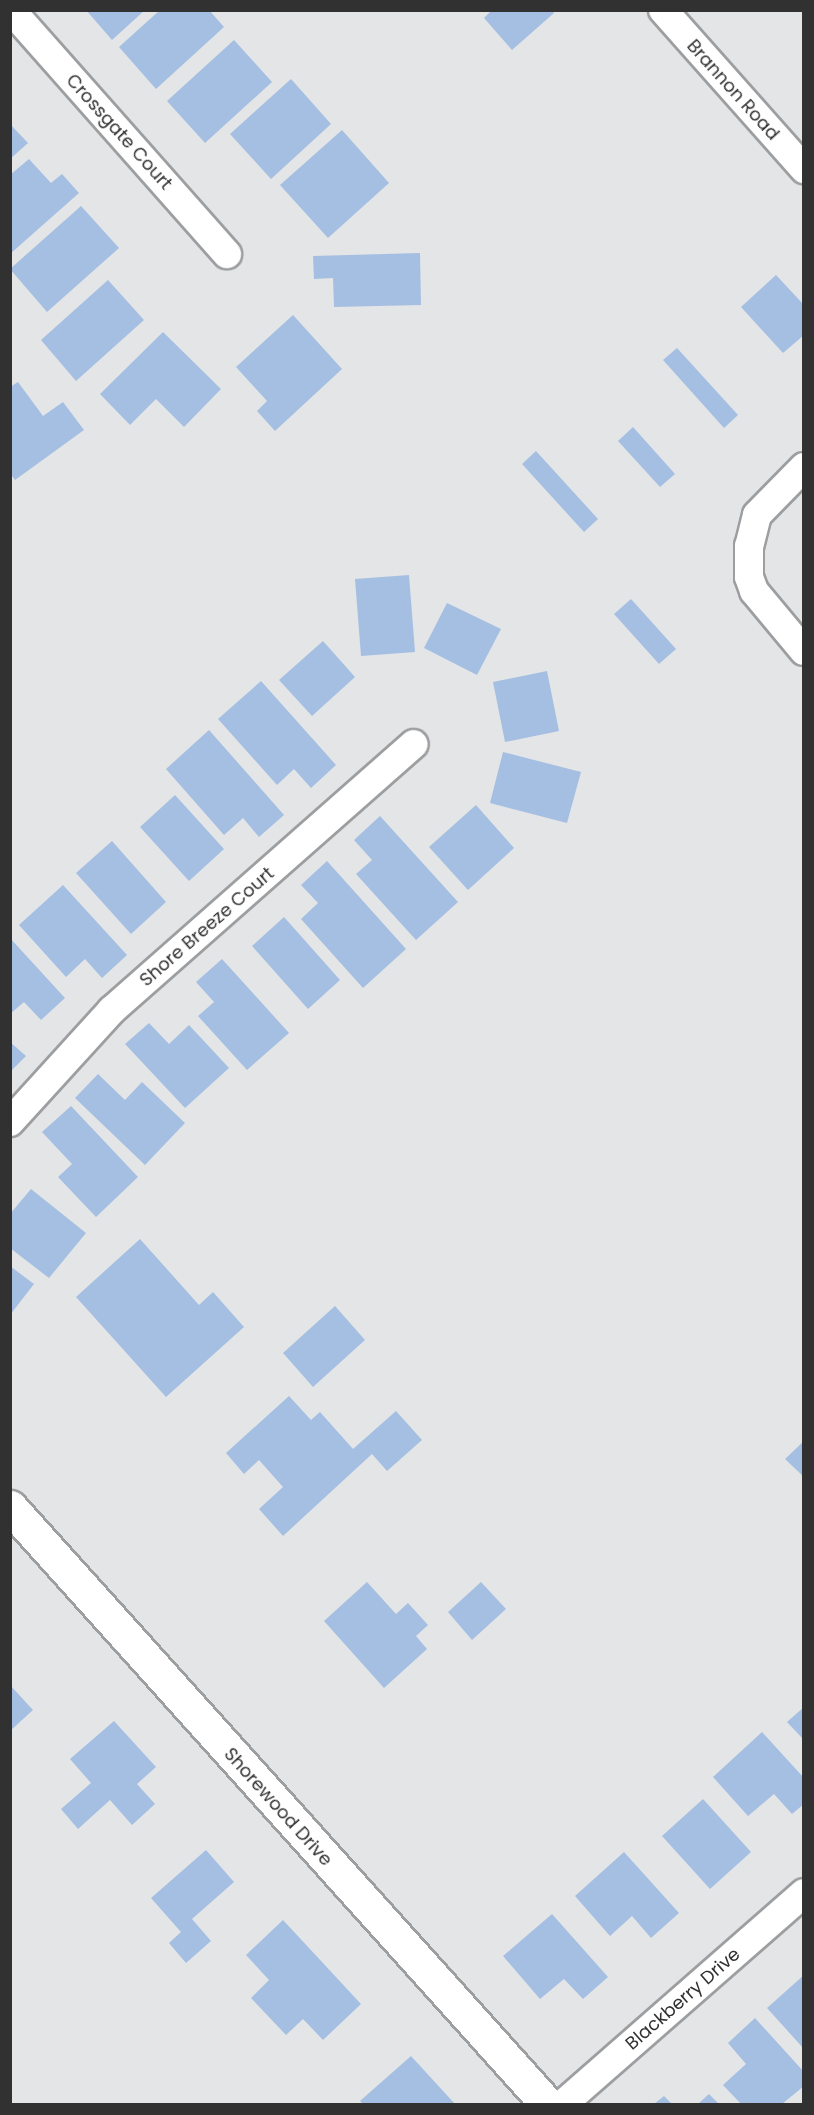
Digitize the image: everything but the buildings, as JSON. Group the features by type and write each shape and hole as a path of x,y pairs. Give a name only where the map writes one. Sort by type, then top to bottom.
{"street":[{"name":"Crossgate Court","path":"11,10 227,254"},
{"name":"Brannon Road","path":"663,10 804,169"},
{"path":"804,467 757,515 749,546 749,577 754,591 804,651"},
{"name":"Shore Breeze Court","path":"10,1122 112,1010 414,744"},
{"name":"Shorewood Drive","path":"10,1507 547,2104"},
{"name":"Blackberry Drive","path":"563,2104 804,1893"}]}
